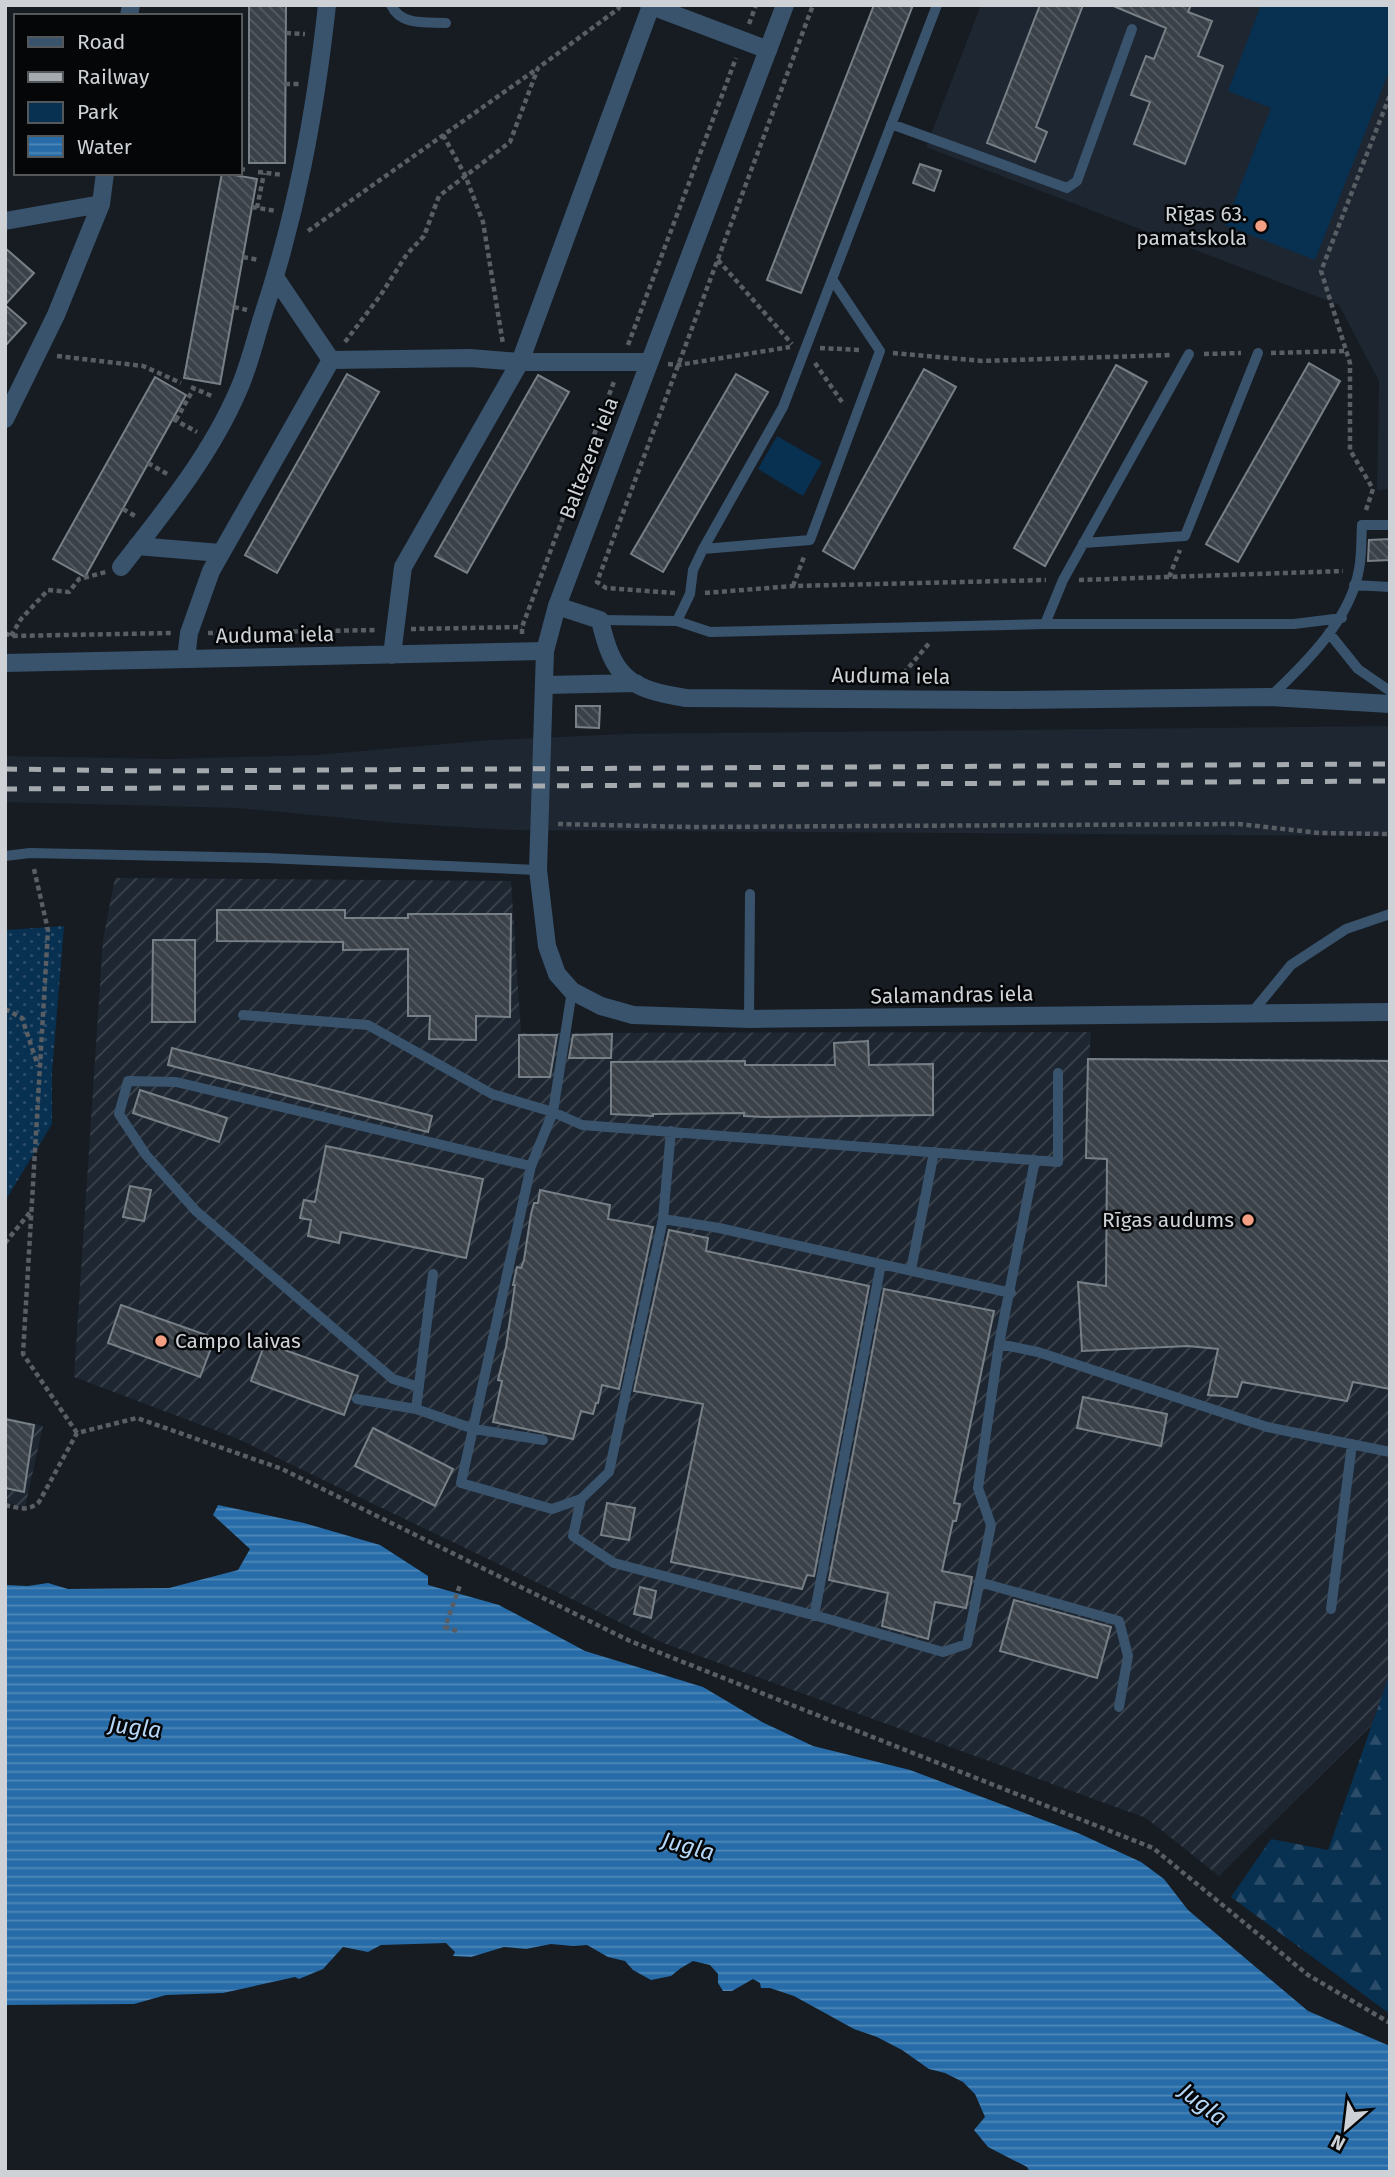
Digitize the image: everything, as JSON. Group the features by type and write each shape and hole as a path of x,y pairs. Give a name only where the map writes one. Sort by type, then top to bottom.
{"street":[{"path":"121,567 193,473 238,391 275,277 302,178 316,97 327,5"},
{"name":"Baltezera iela","path":"547,946 538,870 545,652 557,606 785,5"},
{"path":"392,654 403,567 512,361 650,6 768,50"},
{"path":"5,419 38,353 101,204 105,175"},
{"path":"5,221 101,204"},
{"path":"275,277 331,360"},
{"path":"331,360 470,358 649,362"},
{"path":"186,659 189,633 211,571 331,360"},
{"path":"138,546 220,553"},
{"path":"557,606 600,620"},
{"name":"Auduma iela","path":"600,620 606,645 617,669 636,683 658,693 686,698 1270,698 1390,704"},
{"name":"Auduma iela","path":"5,663 545,652"},
{"path":"545,685 636,683"},
{"name":"Salamandras iela","path":"547,946 557,974 572,991 601,1006 633,1015 748,1019 1390,1012"}],"lane":[{"path":"391,5 403,20 446,23"},
{"path":"677,621 690,594 693,570 783,407 937,5"},
{"path":"891,124 1067,188 1077,181 1132,29"},
{"path":"704,549 810,540 880,351 832,279"},
{"path":"1083,543 1185,536 1258,353"},
{"path":"1045,624 1063,580 1189,354"},
{"path":"1270,698 1342,618 1359,571 1362,525 1390,525"},
{"path":"1354,585 1390,587"},
{"path":"600,620 677,621 709,632 1045,624 1294,624 1342,618"},
{"path":"1329,633 1358,669 1390,691"},
{"path":"5,856 30,853 265,858 538,870"},
{"path":"748,1019 750,894"},
{"path":"1251,1015 1291,965 1346,929 1390,914"},
{"path":"572,991 553,1112 531,1166 461,1483 552,1509 582,1499 609,1472 663,1219 671,1131"},
{"path":"243,1015 368,1024 492,1094 553,1112 582,1125 1058,1162 1058,1073"},
{"path":"418,1387 393,1379 196,1210 146,1155 119,1114 128,1081 176,1082 531,1166"},
{"path":"911,1270 934,1152"},
{"path":"582,1499 573,1535 614,1563 943,1652 967,1644 990,1525 978,1488 999,1344 1035,1160"},
{"path":"663,1219 719,1228 1011,1293"},
{"path":"814,1616 881,1264"},
{"path":"416,1409 433,1274"},
{"path":"999,1344 1038,1352 1267,1427 1390,1452"},
{"path":"358,1399 416,1409 474,1429 543,1440"},
{"path":"1331,1609 1352,1444"},
{"path":"979,1582 1119,1621 1128,1656 1119,1707"}],"path":[{"path":"286,236 301,236 538,68 620,5"},
{"path":"5,633 11,636 522,627 756,5"},
{"path":"813,5 597,582 606,587 690,594 793,586 1359,571"},
{"path":"331,360 380,296 407,254 424,236 439,196 509,142 538,68"},
{"path":"1362,525 1373,489 1350,450 1350,363 1321,271 1390,95"},
{"path":"443,135 465,176 483,222 503,330 512,361"},
{"path":"242,169 248,170"},
{"path":"257,208 264,173"},
{"path":"649,362 678,365 794,347 718,260"},
{"path":"915,355 982,361 1346,351"},
{"path":"38,353 143,366 181,383"},
{"path":"804,353 818,365 854,420"},
{"path":"211,440 174,419 192,388 231,404"},
{"path":"1169,577 1185,536"},
{"path":"793,586 810,540"},
{"path":"11,636 21,619 48,590 69,592 79,579 121,567"},
{"path":"882,699 944,627"},
{"path":"540,823 692,827 1239,824 1319,833 1390,834"},
{"path":"30,853 48,930 23,1354 77,1433"},
{"path":"5,1009 22,1018 40,1070"},
{"path":"5,1243 32,1210"},
{"path":"5,1505 33,1508 39,1502 77,1433 137,1418 282,1469 630,1640 1153,1848 1308,1975 1390,2024"},
{"path":"457,1631 445,1627 460,1585"}],"shaded area":[{"name":"Rīgas 63. pamatskola","path":"981,5 1390,5 1390,489 1377,490 1379,381 1339,305 926,147"},
{"path":"1390,726 1390,836 510,830 396,823 237,808 5,802 5,756 168,759 315,755 492,740 626,734"},
{"path":"115,878 511,881 521,1033 1091,1032 1089,1058 1390,1059 1390,1707 1219,1876 1146,1818 661,1642 236,1438 74,1377 103,940"},
{"path":"5,1417 43,1426 25,1507 5,1502"}],"green space":[{"path":"1261,5 1390,5 1390,69 1315,260 1225,225 1271,108 1228,91"},
{"path":"777,436 822,462 803,496 758,469"},
{"path":"64,926 52,1072 52,1124 5,1201 5,930"},
{"path":"1390,1673 1390,2014 1231,1897 1271,1839 1328,1850"}],"water":[{"name":"Jugla","path":"218,1505 304,1523 380,1545 428,1576 428,1585 499,1605 585,1651 703,1687 762,1722 813,1746 910,1770 1078,1833 1141,1862 1164,1879 1188,1910 1308,2011 1390,2046 1390,2172 1030,2172 1027,2167 988,2147 974,2130 985,2117 975,2094 963,2082 929,2069 877,2037 854,2029 794,1996 770,1988 761,1988 760,1983 753,1979 732,1991 723,1991 718,1983 718,1974 710,1965 693,1961 671,1976 651,1980 633,1970 625,1961 608,1957 587,1945 551,1944 526,1949 504,1947 471,1957 453,1956 455,1952 446,1943 381,1945 368,1952 343,1947 323,1969 299,1979 295,1977 223,1993 166,1995 134,2004 5,2005 5,1585 48,1583 68,1589 169,1588 238,1570 250,1549 213,1515"}],"building":[{"path":"249,5 286,5 285,163 249,163"},
{"path":"874,5 913,5 801,293 767,280"},
{"path":"1040,5 1083,5 1036,127 1047,132 1035,162 987,143"},
{"path":"1111,5 1191,5 1188,12 1212,21 1198,56 1223,66 1185,164 1134,144 1150,102 1131,95 1146,56 1154,59 1166,28"},
{"path":"920,164 941,171 934,191 913,183"},
{"path":"222,175 257,179 220,384 184,378"},
{"path":"5,248 34,273 5,305"},
{"path":"5,305 26,323 5,346"},
{"path":"1309,363 1340,381 1238,562 1206,544"},
{"path":"1116,365 1147,382 1045,566 1014,548"},
{"path":"924,369 956,387 854,569 823,551"},
{"path":"347,374 379,392 277,573 245,555"},
{"path":"736,374 768,392 663,572 631,554"},
{"path":"538,375 569,392 467,573 435,556"},
{"path":"155,377 186,395 85,577 53,559"},
{"path":"1390,539 1390,560 1368,561 1369,540"},
{"path":"576,706 600,706 599,728 576,727"},
{"path":"217,910 345,910 345,918 408,918 408,914 511,914 510,1017 476,1016 476,1040 429,1039 430,1016 408,1016 408,949 343,950 343,942 217,941"},
{"path":"153,940 195,940 195,1022 152,1022"},
{"path":"612,1034 611,1058 569,1058 573,1035"},
{"path":"519,1035 557,1035 550,1077 519,1077"},
{"path":"868,1041 869,1065 933,1064 933,1115 766,1117 744,1116 744,1113 653,1116 611,1114 611,1062 745,1061 745,1065 835,1065 834,1043"},
{"path":"172,1048 432,1116 428,1132 168,1065"},
{"name":"Rīgas audums","path":"1088,1059 1390,1061 1390,1389 1353,1382 1347,1401 1242,1382 1237,1397 1208,1395 1218,1349 1188,1346 1082,1351 1078,1282 1106,1286 1107,1159 1086,1158"},
{"path":"140,1090 227,1118 219,1142 133,1113"},
{"path":"326,1146 483,1179 466,1258 341,1232 339,1243 308,1236 311,1220 300,1218 304,1200 315,1202"},
{"path":"130,1186 151,1190 144,1221 123,1217"},
{"path":"540,1190 610,1205 608,1219 653,1227 619,1389 602,1385 593,1414 581,1411 573,1439 493,1422 502,1381 498,1380 506,1347 513,1285 517,1267 521,1268 524,1260 531,1214 534,1203 538,1203"},
{"path":"669,1230 708,1238 706,1251 869,1286 814,1576 807,1575 802,1589 671,1562 703,1404 634,1391"},
{"path":"884,1289 994,1311 954,1503 960,1504 956,1521 953,1521 942,1571 972,1577 966,1608 935,1602 928,1639 882,1626 888,1593 829,1580"},
{"name":"Campo laivas","path":"121,1305 215,1338 200,1377 108,1343"},
{"path":"265,1343 358,1376 344,1415 251,1381"},
{"path":"1083,1397 1167,1414 1161,1446 1077,1428"},
{"path":"5,1419 34,1425 24,1492 5,1488"},
{"path":"373,1428 453,1469 435,1506 355,1466"},
{"path":"607,1503 635,1508 629,1540 601,1535"},
{"path":"640,1587 656,1591 651,1618 634,1614"},
{"path":"1014,1600 1111,1627 1097,1678 1000,1651"}],"railway":[{"path":"5,769 149,771 1390,764"},
{"path":"5,789 1390,781"}],"place":[{"name":"Rīgas 63. pamatskola","path":"1261,226"},
{"name":"Rīgas audums","path":"1248,1220"},
{"name":"Campo laivas","path":"161,1341"}]}
